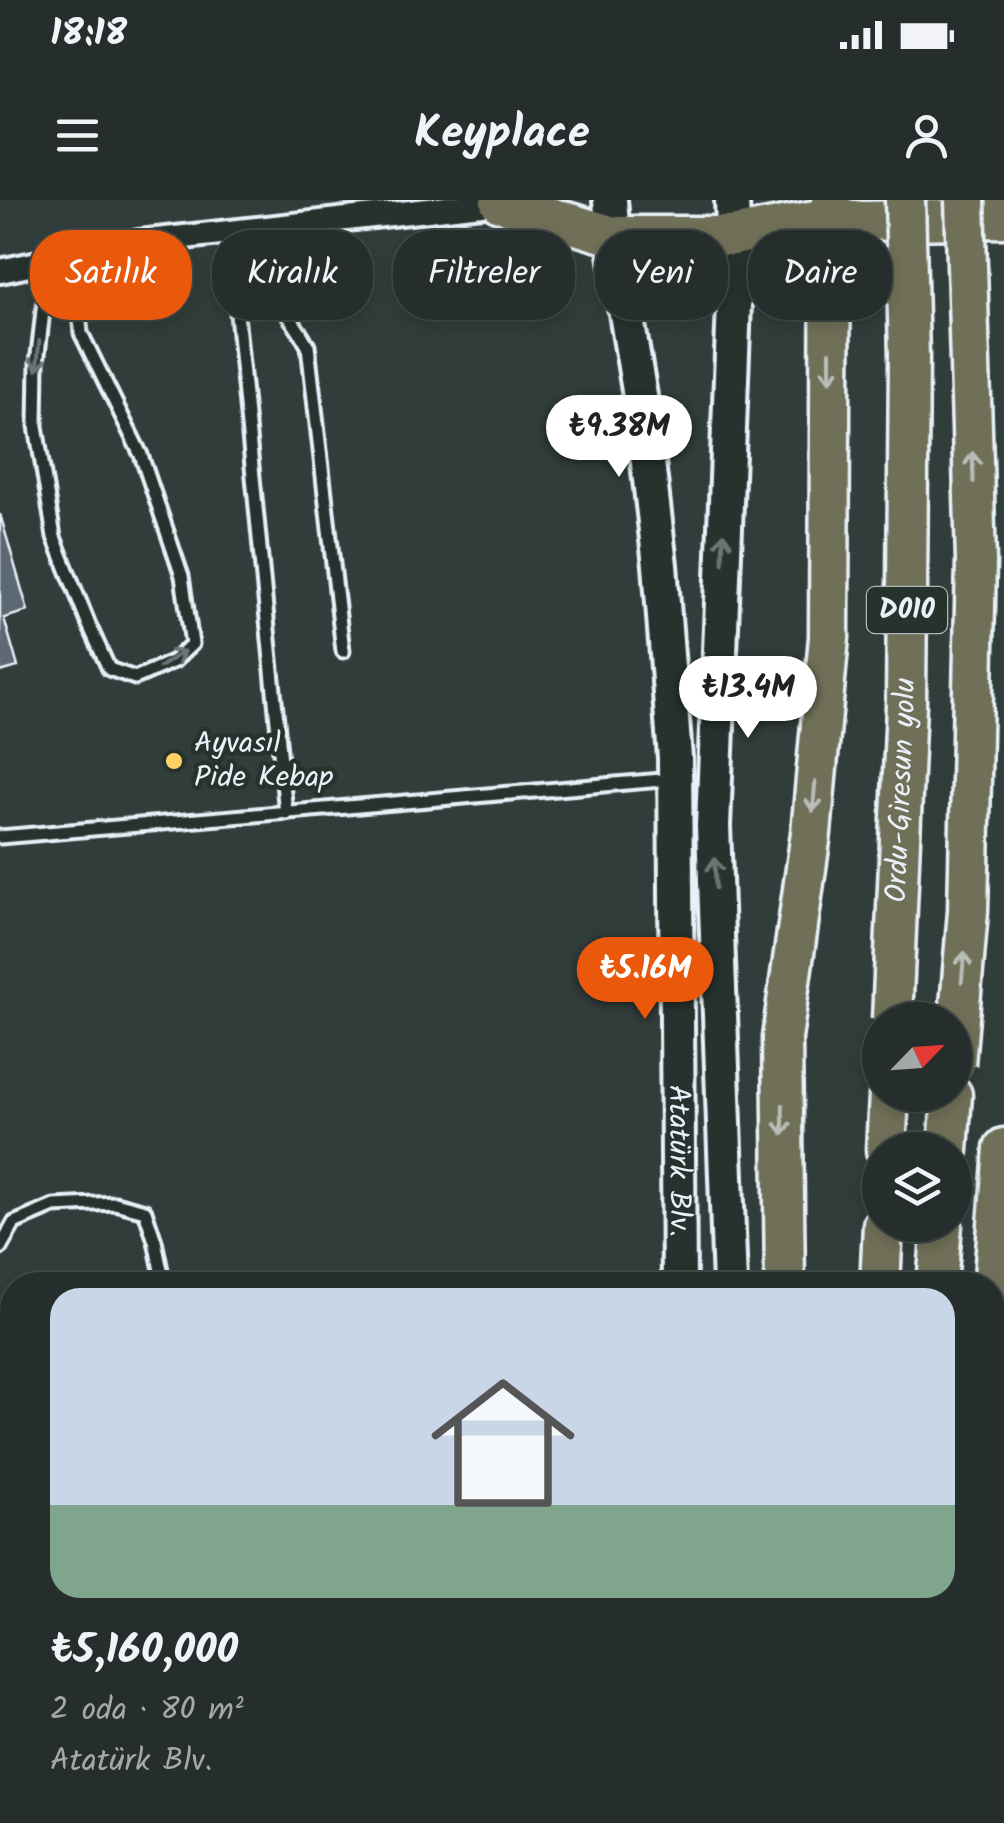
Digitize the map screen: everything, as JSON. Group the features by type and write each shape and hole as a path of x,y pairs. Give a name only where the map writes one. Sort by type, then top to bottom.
{"highway":[{"name":"Ordu-Giresun yolu","path":"893,1002 906,706 909,356 904,200"},
{"name":"D010","path":"960,1002 968,910 976,561 965,200"},
{"path":"501,201 612,218 732,218 831,209 862,221 1004,218"},
{"path":"786,1272 782,1038 811,833 829,638 831,209"},
{"path":"994,1272 1004,1148"}],"main road":[{"name":"Atatürk Blv.","path":"612,218 642,402 660,565 675,779 678,1272"},
{"name":"Atatürk Blv.","path":"730,1272 714,826 735,279 732,218"}],"street":[{"path":"247,230 501,201"},
{"path":"0,270 30,263"}],"lane":[{"path":"42,320 36,426 54,538 110,669 134,678 174,662 192,644 182,576 140,455 81,333 80,320"},
{"path":"238,320 286,812"},
{"path":"293,320 308,346 343,652"},
{"path":"0,837 675,779"},
{"path":"0,1248 14,1223 54,1206 115,1203 145,1212 161,1272"}],"building":[{"path":"0,514 28,611 4,618 18,667 0,672"}],"place":[{"name":"Ayvasıl Pide Kebap","path":"174,761"}]}
